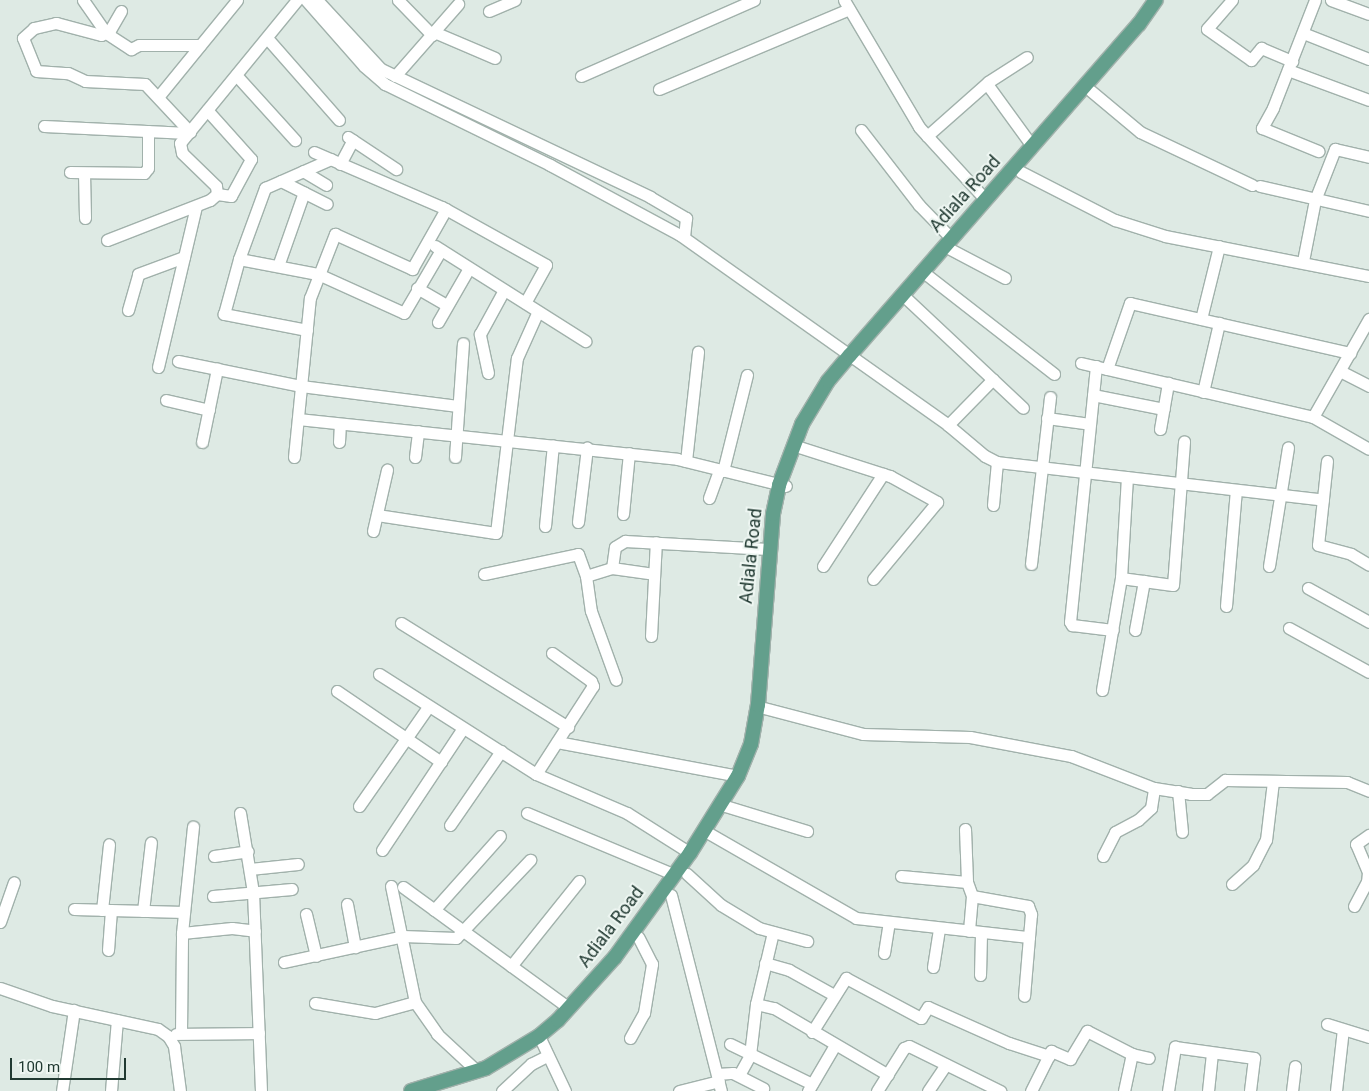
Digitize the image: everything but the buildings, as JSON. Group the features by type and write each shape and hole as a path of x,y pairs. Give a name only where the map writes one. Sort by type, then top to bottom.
{"main road":[{"name":"Adiala Road","path":"725,806 749,751 758,705 768,549 782,486 802,424 828,381 927,276 985,199 1156,0"},
{"name":"Adiala Road","path":"411,1091 477,1071 541,1039 615,957 681,875 754,759 764,708 774,550 782,486 799,447 852,357 951,244 1021,172 1146,28 1166,0"},
{"name":"Adiala Road","path":"437,1091 489,1074 541,1039 593,993 671,895 690,853 709,833"}],"street":[{"path":"82,0 106,33 131,48 140,45 200,46"},
{"path":"158,97 237,0"},
{"path":"217,194 216,186 179,148 189,132 297,0"},
{"path":"306,0 364,66 385,84 550,164 684,237 948,424 985,456 997,462 1322,500"},
{"path":"317,0 376,64 395,76 650,197 686,218 684,237"},
{"path":"398,0 433,33 495,58"},
{"path":"489,11 515,0"},
{"path":"580,76 754,0"},
{"path":"1232,0 1207,30 1250,60 1261,48 1290,65 1368,97"},
{"path":"1315,0 1290,65 1262,128 1318,151"},
{"path":"1331,0 1369,14"},
{"path":"395,76 458,4"},
{"path":"659,89 847,5 927,136 985,199"},
{"path":"122,11 106,33 101,35 56,23 34,28 23,38 38,72 68,73 85,81 145,84 189,132"},
{"path":"1303,33 1369,59"},
{"path":"267,38 339,120"},
{"path":"927,136 987,84 1026,57"},
{"path":"236,75 295,140"},
{"path":"987,84 1032,146"},
{"path":"1091,91 1140,132 1256,186 1369,211"},
{"path":"107,240 196,206 217,194 231,196 251,159 207,110"},
{"path":"44,126 189,132"},
{"path":"861,130 951,244 1005,278"},
{"path":"70,172 144,173 148,168 148,131"},
{"path":"307,330 224,314 239,259 265,188 303,171 335,162 350,139 396,169"},
{"path":"1303,261 1315,200 1335,149 1369,156"},
{"path":"314,152 446,209 546,266 525,303"},
{"path":"303,171 326,185"},
{"path":"1021,172 1115,220 1165,236 1303,261 1369,276"},
{"path":"84,173 85,218"},
{"path":"281,180 327,204"},
{"path":"278,266 304,192"},
{"path":"158,367 196,206"},
{"path":"294,458 310,298 335,234 412,269 446,209"},
{"path":"427,241 585,341"},
{"path":"1201,319 1220,246"},
{"path":"239,259 318,274 404,313 441,250"},
{"path":"128,310 138,274 184,257"},
{"path":"438,322 469,268"},
{"path":"927,276 1054,374"},
{"path":"417,288 448,305"},
{"path":"488,373 480,334 504,290"},
{"path":"907,299 1023,408"},
{"path":"1113,630 1072,625 1070,622 1093,395 1101,368 1130,303 1350,353"},
{"path":"377,514 496,533 517,358 538,311"},
{"path":"1313,417 1369,318"},
{"path":"1204,392 1219,323"},
{"path":"455,457 463,344"},
{"path":"686,461 698,352"},
{"path":"178,361 301,386 458,406"},
{"path":"1081,363 1313,417 1369,449"},
{"path":"202,442 217,369"},
{"path":"1340,371 1369,386"},
{"path":"710,498 721,470 747,376"},
{"path":"948,424 992,380"},
{"path":"1160,429 1168,383"},
{"path":"1093,395 1164,409"},
{"path":"1031,564 1050,397"},
{"path":"166,400 209,410"},
{"path":"1047,418 1090,424"},
{"path":"298,419 629,453 686,461 782,486"},
{"path":"339,442 340,424"},
{"path":"415,457 418,431"},
{"path":"1121,578 1173,585 1184,441"},
{"path":"545,526 553,445"},
{"path":"799,447 883,474 937,502 873,579"},
{"path":"578,522 587,448"},
{"path":"1269,566 1288,448"},
{"path":"623,514 629,453"},
{"path":"1327,461 1318,545 1351,554 1369,565"},
{"path":"993,505 997,462"},
{"path":"373,531 387,470"},
{"path":"823,566 883,474"},
{"path":"1102,690 1121,578 1127,477"},
{"path":"1226,606 1236,490"},
{"path":"612,568 619,542 656,542 768,549"},
{"path":"651,636 656,542"},
{"path":"484,574 534,565 574,553 580,557 586,576 590,611 616,680"},
{"path":"586,576 612,568 654,574"},
{"path":"1135,630 1144,581"},
{"path":"1308,588 1369,622"},
{"path":"401,623 568,727"},
{"path":"1289,628 1369,672"},
{"path":"536,774 568,727 592,686 591,681 552,653"},
{"path":"379,674 428,707 536,774 626,813 690,853"},
{"path":"337,691 441,762"},
{"path":"359,806 428,707"},
{"path":"764,708 863,734 970,737 1071,756 1154,788 1207,794 1225,780 1347,782 1369,791"},
{"path":"382,850 463,728"},
{"path":"557,742 738,776"},
{"path":"450,825 501,751"},
{"path":"1232,884 1253,865 1266,840 1273,781"},
{"path":"1103,856 1115,832 1138,820 1151,808 1154,788"},
{"path":"1178,791 1182,832"},
{"path":"725,806 807,831"},
{"path":"240,813 248,851 253,892 261,1091"},
{"path":"527,813 681,875 721,905 759,928 807,941"},
{"path":"182,1033 182,933 193,826"},
{"path":"965,829 967,882 972,896 969,931"},
{"path":"709,833 856,918 939,929 1029,937"},
{"path":"1354,906 1367,882 1368,872 1356,844 1369,835"},
{"path":"434,910 500,836"},
{"path":"143,911 151,842"},
{"path":"108,950 109,844"},
{"path":"214,856 248,851"},
{"path":"284,962 403,936 456,938 465,933 530,860"},
{"path":"250,869 298,864"},
{"path":"902,876 967,882"},
{"path":"0,922 14,882"},
{"path":"511,966 579,882"},
{"path":"391,886 403,936 415,1002 438,1034 477,1071"},
{"path":"403,887 569,1008"},
{"path":"213,896 292,889"},
{"path":"671,895 685,941 719,1082"},
{"path":"972,896 1028,906 1031,914 1024,996"},
{"path":"347,904 354,948"},
{"path":"74,909 184,912"},
{"path":"306,914 316,956"},
{"path":"884,953 889,923"},
{"path":"182,933 232,928 255,931"},
{"path":"933,967 939,929"},
{"path":"679,1091 719,1082 739,1075 750,1055 756,1004 773,932"},
{"path":"980,975 981,932"},
{"path":"630,1038 644,1013 652,964 638,938"},
{"path":"766,963 789,970 834,995"},
{"path":"812,1032 846,978 920,1018 928,1007 1009,1043 1049,1056"},
{"path":"0,988 74,1010 158,1029 168,1036 174,1046 180,1091"},
{"path":"315,1003 374,1013 415,1002"},
{"path":"756,1004 774,1008 888,1075"},
{"path":"62,1091 74,1010"},
{"path":"111,1091 117,1020"},
{"path":"1327,1024 1369,1037"},
{"path":"1336,1091 1343,1028"},
{"path":"1032,1091 1052,1051 1070,1059 1087,1031 1132,1054 1149,1058"},
{"path":"168,1036 182,1033 259,1033"},
{"path":"541,1039 547,1056 565,1091"},
{"path":"730,1044 810,1087 835,1045"},
{"path":"877,1091 906,1046 946,1064 983,1087 1000,1091"},
{"path":"1168,1091 1174,1046 1254,1058 1250,1091"},
{"path":"1208,1091 1212,1053"},
{"path":"1124,1091 1132,1054"},
{"path":"502,1091 531,1064 547,1056"},
{"path":"928,1091 946,1064"},
{"path":"1292,1091 1295,1066"},
{"path":"739,1075 763,1088"}]}
